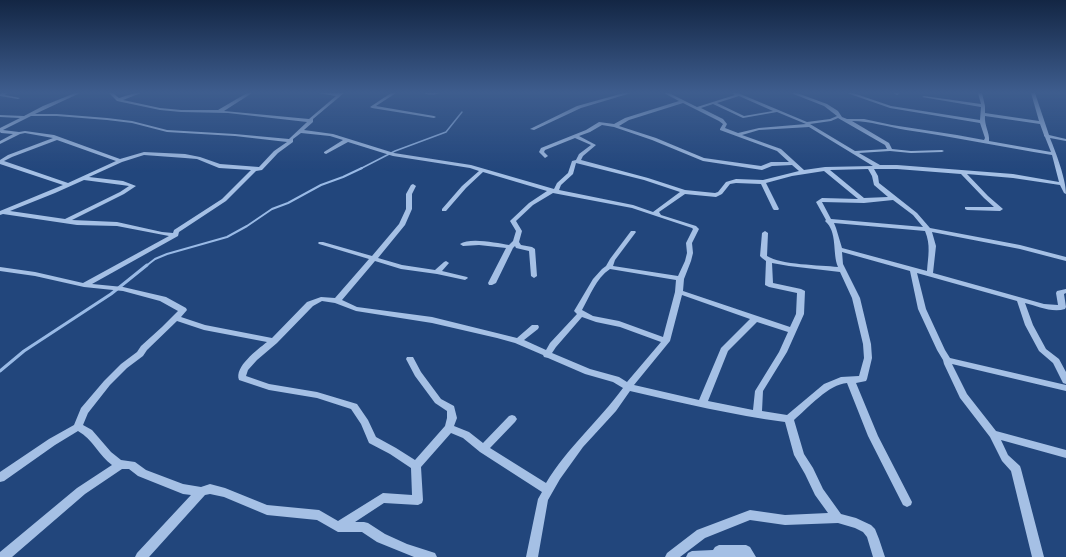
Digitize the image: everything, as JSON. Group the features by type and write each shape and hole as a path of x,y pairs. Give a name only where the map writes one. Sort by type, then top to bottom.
{"street":[{"path":"22,119 0,130 3,132 39,133 120,161"},
{"path":"107,119 132,122 167,130 291,141"},
{"path":"290,119 311,121"},
{"path":"532,128 552,119"},
{"path":"615,126 628,119"},
{"path":"719,119 725,124 722,129 740,134 779,150 803,172"},
{"path":"796,119 856,152 879,167"},
{"path":"740,134 759,129 809,125 833,119"},
{"path":"962,119 982,122"},
{"path":"982,119 987,138 986,142"},
{"path":"1015,119 1042,123"},
{"path":"1041,119 1066,192"},
{"path":"846,120 864,120 1054,154"},
{"path":"846,120 890,149"},
{"path":"84,285 176,235 176,231 205,214 224,200 254,170 260,169 276,152 291,141 291,139 299,131 311,121"},
{"path":"545,156 541,152 543,149 575,136 601,123 654,139 703,159 762,168 771,164 794,163"},
{"path":"299,131 323,133 393,154 471,167 553,191 633,207 694,227 696,229 689,243 690,252 688,261 680,279 680,292 666,341 612,408 580,444 556,476 543,499 538,518 532,557"},
{"path":"0,143 19,133"},
{"path":"492,283 510,247 516,242 519,231 513,221 540,196 553,191 570,174 574,162 578,161 581,155 594,145 575,136"},
{"path":"1046,136 1066,140"},
{"path":"0,162 10,156 57,138"},
{"path":"326,153 347,140"},
{"path":"856,152 890,149 942,151"},
{"path":"1,211 28,203 120,161 144,153 198,158 219,166 260,169"},
{"path":"578,161 646,179 684,192 716,195 731,182 763,182 774,180 782,176 803,172 825,169 870,167 1013,176 1062,184"},
{"path":"0,162 68,185"},
{"path":"870,167 875,176 876,184 915,214 924,223 931,236 932,252 930,274"},
{"path":"825,169 864,201"},
{"path":"444,210 464,187 482,171"},
{"path":"962,172 986,198 1000,209 967,208"},
{"path":"66,221 122,193 132,186 123,183 82,178"},
{"path":"763,182 776,209"},
{"path":"337,301 402,225 409,209 409,194 413,186"},
{"path":"659,216 656,212 684,192"},
{"path":"416,466 393,451 372,440 365,422 354,406 317,395 269,386 242,378 241,375 244,369 310,304 321,298 337,301 356,309 432,320 462,326 518,341 588,372 616,379 628,387 702,404 758,415 789,419 827,386 841,380 863,379 868,358 867,344 856,298 840,264 833,228 819,202 820,200 864,201 894,198"},
{"path":"1,211 77,223 117,224 162,234 176,235"},
{"path":"828,221 927,230 1020,247 1066,259"},
{"path":"633,232 612,260 609,267 596,279 578,311 592,319 615,323 666,341"},
{"path":"765,233 763,254 765,258 769,260 843,270"},
{"path":"516,242 518,247 532,249 534,276"},
{"path":"321,243 373,260 401,267 465,278"},
{"path":"463,244 510,247"},
{"path":"838,249 1020,300 1062,309 1060,293 1066,291"},
{"path":"758,415 759,391 783,352 800,314 801,291 769,285 769,260"},
{"path":"437,272 446,262"},
{"path":"609,267 680,279"},
{"path":"0,269 35,274 84,285 119,288 163,299 183,310 144,348 140,354 124,366 107,384 84,411 78,427 52,442 0,478"},
{"path":"913,270 919,301 926,320 939,343 940,349 948,360 948,364 963,396 993,434 1005,458 1016,469 1038,557"},
{"path":"680,292 792,332"},
{"path":"1020,300 1029,324 1043,350 1056,361 1066,381"},
{"path":"547,355 553,345 581,314"},
{"path":"176,318 204,328 274,341"},
{"path":"702,404 724,350 755,319"},
{"path":"518,341 535,327"},
{"path":"338,527 383,498 418,500 416,466 449,428 452,418 451,409 438,401 418,374 410,359"},
{"path":"948,360 1066,388"},
{"path":"850,380 854,386 873,436 907,502"},
{"path":"483,449 512,419"},
{"path":"789,419 798,455 809,471 819,492 838,518"},
{"path":"78,427 89,433 111,458 120,465 131,465 142,473 183,489 201,492 210,489 225,493 267,510 319,515 338,527 364,527 380,538 406,549 431,557"},
{"path":"449,428 466,435 483,449 548,490"},
{"path":"993,434 1066,454"},
{"path":"3,557 81,491 120,465"},
{"path":"141,557 201,492"},
{"path":"671,557 701,534 750,515 785,520 838,518 862,524 867,527 875,540 879,557"},
{"path":"692,557 716,555 719,551 746,551 750,557"}],"waterway":[{"path":"361,168 395,151 446,132 456,119"},
{"path":"146,266 155,259 167,254 227,237 247,226 272,209 288,203 321,185 361,168"},
{"path":"0,371 24,351 111,294 147,265"}]}
